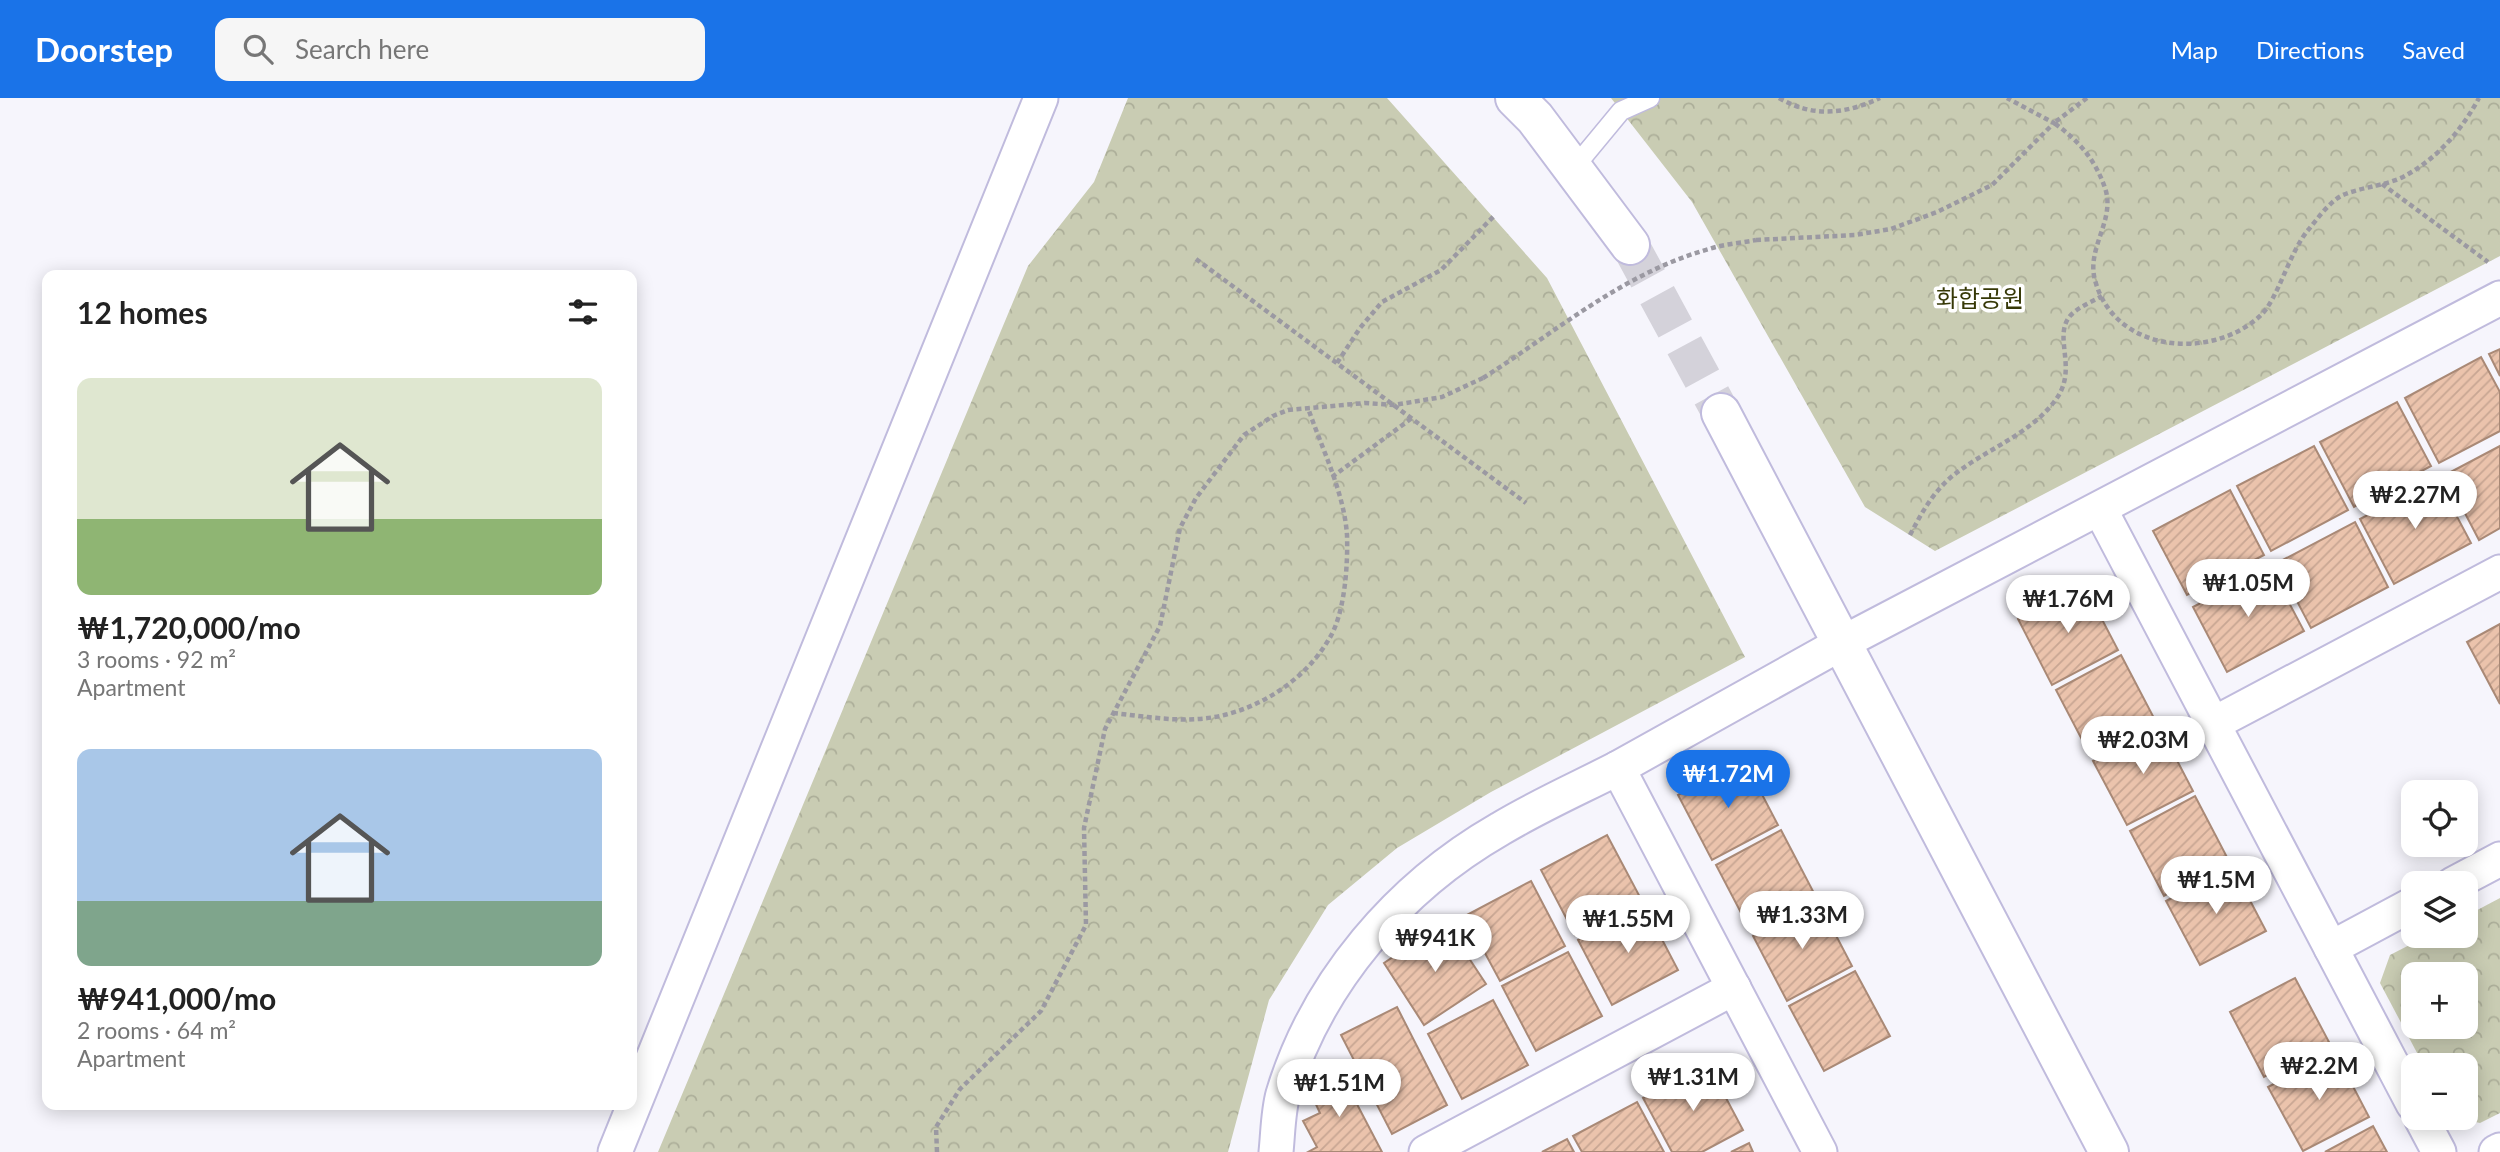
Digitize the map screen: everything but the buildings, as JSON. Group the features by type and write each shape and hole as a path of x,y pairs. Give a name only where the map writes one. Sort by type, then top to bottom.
{"street":[{"path":"637,1098 1041,98"},
{"path":"1515,98 1535,118 1630,245"},
{"path":"1276,1152 1283,1096 1307,1030 1346,965 1390,913 1446,866 1499,829 1618,768 1842,643 2500,298"},
{"path":"1721,413 2109,1152"},
{"path":"2100,509 2401,1081"},
{"path":"2213,724 2500,572"},
{"path":"1618,768 1821,1152"},
{"path":"2477,871 2500,859"},
{"path":"2331,948 2401,910"},
{"path":"1426,1152 1734,988"},
{"path":"615,1152 632,1110"},
{"path":"2427,1130 2439,1152"}],"lane":[{"path":"1573,169 1621,111 1650,98"}],"path":[{"path":"1779,98 1793,106 1830,113 1860,107 1880,98"},
{"path":"2007,98 2054,123 2078,140 2092,160 2106,190 2107,218 2096,246 2093,262 2095,280 2102,296 2123,324 2165,345 2190,345 2227,335 2262,315 2294,249 2340,196 2402,177 2443,148 2464,125 2479,98"},
{"path":"937,1152 936,1127 960,1088 1041,1011 1086,925 1084,828 1105,729 1160,626 1180,528 1196,498 1232,449 1258,424 1288,410 1365,403 1394,405 1442,397 1483,379 1541,341 1589,304 1633,280 1710,248 1756,240 1855,235 1891,229 1937,212 1992,185 2017,156 2087,98"},
{"path":"2382,184 2488,262"},
{"path":"1338,363 1360,328 1382,302 1441,270 1494,216"},
{"path":"1196,259 1526,503"},
{"path":"1910,535 1927,503 1950,478 2054,404 2063,390 2068,371 2064,325 2072,314 2102,296"},
{"path":"1113,713 1199,719 1234,713 1288,686 1331,638 1343,594 1347,534 1341,502 1308,408"},
{"path":"1332,477 1412,418"}],"green space":[{"path":"1128,98 1387,98 1547,278 1745,657 1491,792 1397,848 1328,905 1269,1000 1228,1152 658,1152 1028,266 1094,182"},
{"name":"화합공원","path":"1611,98 2500,98 2500,256 1935,551 1865,507 1692,202"},
{"path":"2500,898 2500,1113 2478,1123 2478,1053 2417,1053 2410,1039 2478,1039 2478,962 2401,962 2401,1023 2380,983 2390,955 2404,948 2478,948 2478,910"}],"tunnel":[{"path":"1630,245 1721,413"}]}
